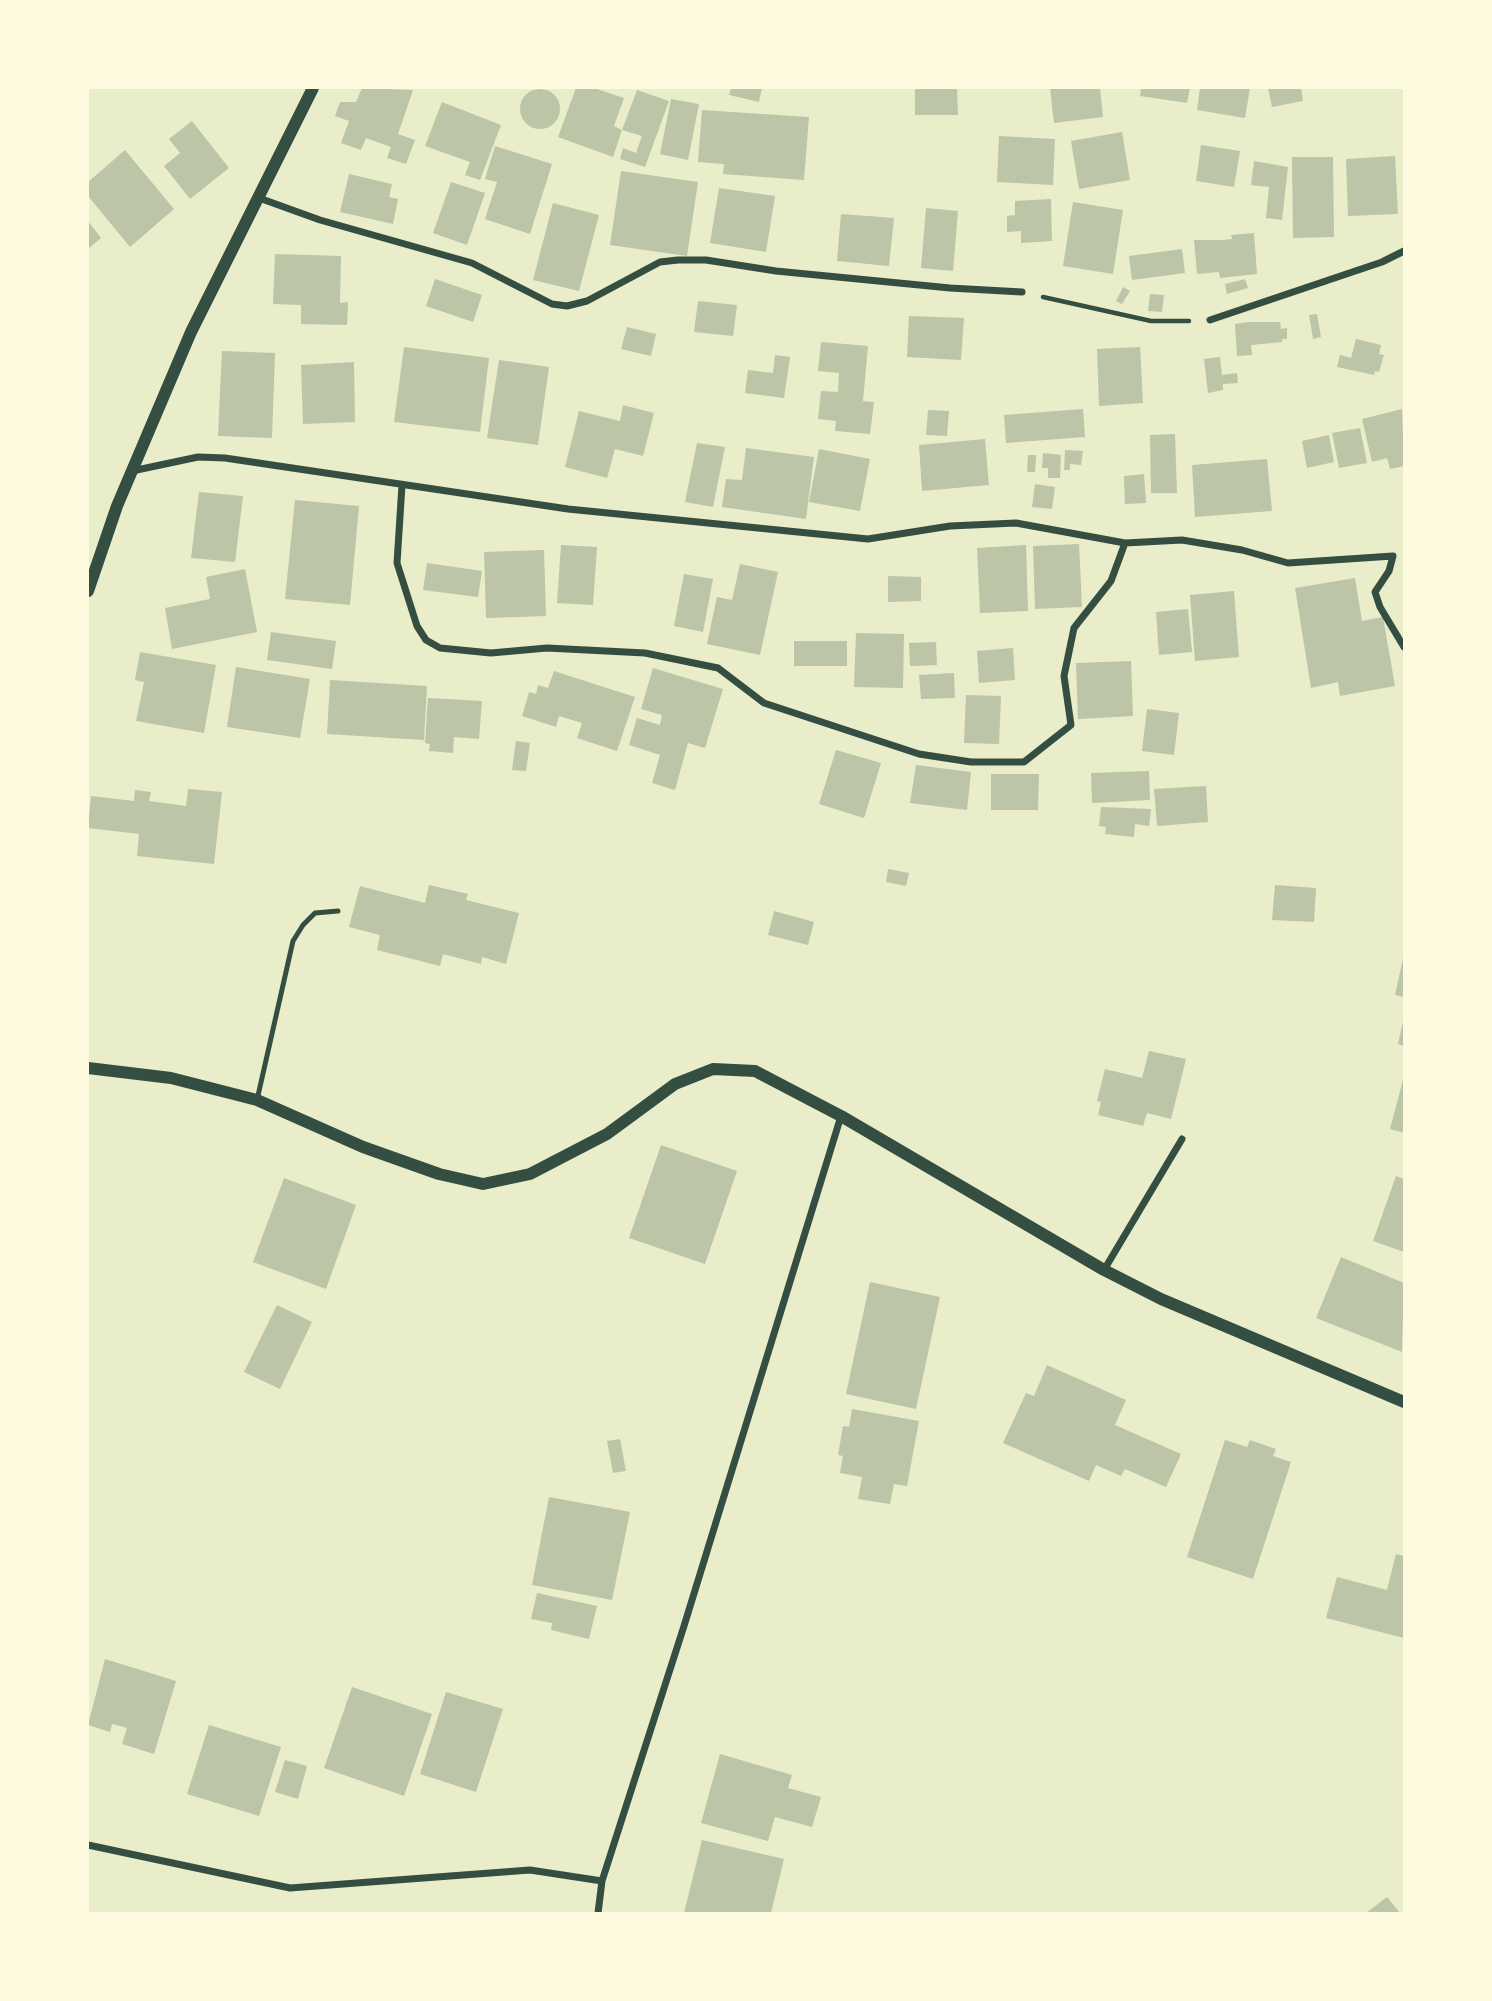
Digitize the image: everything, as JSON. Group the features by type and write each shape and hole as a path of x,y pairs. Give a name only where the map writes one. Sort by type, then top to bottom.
{"street":[{"path":"88,591 132,471 191,332 313,88"},
{"path":"259,198 320,220 472,263 552,303 567,306 587,301 660,262 678,260 706,260 776,271 950,288 1022,292"},
{"path":"1210,320 1382,262 1405,251"},
{"path":"132,471 198,457 225,458 568,509 867,539 950,526 1016,523 1125,543 1182,540 1242,550 1288,563 1393,556 1389,572 1376,592 1380,607 1405,647"},
{"path":"402,485 397,563 417,626 426,640 440,648 491,653 547,648 645,653 718,668 764,703 919,754 971,762 1024,762 1071,725 1064,676 1074,628 1111,581 1125,543"},
{"path":"88,1068 171,1078 257,1100 363,1147 439,1174 483,1184 530,1174 607,1134 674,1084 713,1069 755,1071 841,1116 1104,1270 1161,1299 1405,1402"},
{"path":"598,1913 602,1881 684,1626 841,1116"},
{"path":"1104,1270 1182,1139"},
{"path":"88,1845 290,1888 530,1870 602,1881"}],"lane":[{"path":"257,1100 293,941 315,913 338,911"}],"path":[{"path":"1022,292 1151,321 1210,320"}],"building":[{"path":"362,88 413,90 398,134 415,140 406,164 387,158 391,147 366,138 361,150 341,143 349,121 335,116 340,102 356,102"},
{"path":"576,88 594,88 624,98 614,126 622,130 613,157 558,137"},
{"path":"731,88 762,88 759,102 729,95"},
{"path":"915,88 957,88 958,115 915,115"},
{"path":"1050,88 1100,88 1103,117 1054,123"},
{"path":"1141,88 1190,88 1187,103 1140,96"},
{"path":"1200,88 1250,88 1245,118 1197,110"},
{"path":"1268,88 1301,88 1303,101 1272,107"},
{"path":"540,89 548,90 554,95 559,101 559,117 554,123 548,128 540,129 532,128 526,123 521,117 520,109 521,101 526,95 532,90"},
{"path":"637,90 669,101 645,167 620,159 623,148 636,153 642,136 622,130"},
{"path":"671,99 699,104 688,160 660,154"},
{"path":"442,102 501,125 480,180 465,175 470,162 425,146"},
{"path":"702,110 809,117 804,180 723,174 724,164 698,162"},
{"path":"192,121 229,168 190,199 164,166 180,153 169,139"},
{"path":"1122,132 1130,180 1079,189 1071,141"},
{"path":"999,136 1055,139 1053,185 997,182"},
{"path":"1201,145 1240,151 1234,187 1196,181"},
{"path":"495,146 552,164 530,234 485,219 497,182 485,179"},
{"path":"125,150 174,209 130,247 88,196 88,182"},
{"path":"1395,156 1398,214 1348,216 1346,159"},
{"path":"1292,157 1333,157 1334,237 1293,238"},
{"path":"1254,161 1288,167 1282,220 1266,218 1269,187 1251,185"},
{"path":"621,171 698,182 687,256 610,245"},
{"path":"349,174 392,184 389,197 398,199 393,224 340,212"},
{"path":"451,182 485,193 467,245 433,233"},
{"path":"719,188 775,196 766,252 710,243"},
{"path":"1051,199 1052,241 1021,243 1021,231 1007,232 1007,216 1015,215 1015,201"},
{"path":"1073,202 1123,210 1113,274 1063,266"},
{"path":"553,203 599,215 579,291 533,280"},
{"path":"926,208 958,211 953,271 921,268"},
{"path":"841,214 894,218 889,266 837,261"},
{"path":"88,221 101,238 88,249"},
{"path":"1254,233 1257,274 1220,278 1219,272 1197,274 1194,240 1232,239 1231,235"},
{"path":"1182,249 1185,273 1132,280 1129,256"},
{"path":"275,254 341,256 340,303 348,302 347,325 301,324 301,305 273,304"},
{"path":"435,279 482,295 473,322 426,306"},
{"path":"1245,279 1248,288 1227,294 1225,284"},
{"path":"1123,287 1130,291 1122,304 1116,301"},
{"path":"1150,294 1164,295 1162,312 1148,311"},
{"path":"698,301 737,305 733,336 694,332"},
{"path":"1317,314 1321,337 1313,339 1309,315"},
{"path":"909,316 964,318 961,360 907,357"},
{"path":"1280,322 1281,329 1287,328 1287,339 1282,339 1282,342 1251,345 1252,355 1237,356 1235,324"},
{"path":"627,327 656,334 651,356 621,349"},
{"path":"1356,339 1381,345 1379,354 1384,355 1379,372 1375,371 1374,375 1337,367 1340,355 1351,358"},
{"path":"821,342 868,346 863,401 874,402 870,434 835,431 836,421 818,419 821,391 838,392 839,373 818,371"},
{"path":"404,347 489,358 480,432 394,422"},
{"path":"1140,347 1143,403 1099,406 1097,349"},
{"path":"222,351 275,353 272,438 218,436"},
{"path":"775,355 790,357 784,398 745,393 748,370 773,373"},
{"path":"1220,357 1222,375 1237,373 1238,383 1223,384 1223,390 1208,393 1204,359"},
{"path":"499,360 549,367 538,445 487,438"},
{"path":"354,362 355,422 303,424 301,365"},
{"path":"623,405 654,413 643,456 615,449 607,478 565,467 579,411 620,421"},
{"path":"1083,409 1085,437 1006,443 1004,415"},
{"path":"1402,409 1404,466 1390,469 1387,458 1372,462 1362,419"},
{"path":"928,410 949,411 947,436 926,435"},
{"path":"1360,428 1367,463 1339,468 1332,433"},
{"path":"1175,434 1177,493 1151,493 1150,435"},
{"path":"1329,435 1334,462 1307,468 1302,441"},
{"path":"985,439 989,485 922,491 919,445"},
{"path":"697,443 725,447 713,507 685,502"},
{"path":"746,448 814,457 806,519 722,507 726,479 742,480"},
{"path":"819,449 870,459 860,511 809,502"},
{"path":"1065,450 1083,451 1081,465 1070,464 1070,470 1064,470"},
{"path":"1043,453 1061,455 1060,478 1048,478 1048,468 1042,468"},
{"path":"1028,455 1036,455 1035,472 1027,472"},
{"path":"1267,459 1272,511 1195,517 1192,465"},
{"path":"1144,474 1146,503 1125,504 1124,476"},
{"path":"1035,484 1055,487 1052,509 1032,507"},
{"path":"199,492 243,496 235,562 191,558"},
{"path":"295,500 359,506 350,605 285,599"},
{"path":"1079,544 1082,607 1035,609 1033,546"},
{"path":"561,545 597,547 593,605 557,603"},
{"path":"1026,545 1028,611 980,613 977,548"},
{"path":"544,550 546,616 486,618 484,552"},
{"path":"427,563 482,571 478,597 423,590"},
{"path":"740,564 778,572 760,655 707,644 717,597 732,600"},
{"path":"245,569 257,632 172,649 165,608 210,599 206,577"},
{"path":"684,574 713,579 703,632 674,626"},
{"path":"888,576 921,577 921,601 888,602"},
{"path":"1355,578 1362,621 1383,617 1395,686 1340,696 1338,682 1311,688 1295,588"},
{"path":"1234,591 1239,657 1195,661 1190,595"},
{"path":"1188,609 1192,652 1159,655 1156,612"},
{"path":"271,632 336,641 332,669 267,660"},
{"path":"856,633 904,634 903,688 854,687"},
{"path":"794,641 847,641 847,666 794,666"},
{"path":"936,642 937,665 910,666 909,643"},
{"path":"1013,648 1015,680 979,683 977,651"},
{"path":"140,652 216,665 204,733 136,721 144,682 135,680"},
{"path":"1131,661 1133,716 1078,719 1076,663"},
{"path":"236,667 310,679 300,738 227,727"},
{"path":"653,668 723,689 705,748 688,743 675,790 652,783 660,755 629,745 637,718 660,725 662,715 641,709"},
{"path":"554,671 635,697 617,751 577,738 582,723 559,716 556,727 522,716 529,692 536,694 538,685 548,688"},
{"path":"954,673 955,698 921,699 919,675"},
{"path":"330,680 427,686 424,740 327,734"},
{"path":"966,695 1001,696 999,744 964,743"},
{"path":"428,698 482,701 479,739 454,737 453,753 429,751 430,744 425,743"},
{"path":"1147,709 1179,713 1174,755 1142,751"},
{"path":"516,741 530,743 526,771 512,770"},
{"path":"836,750 881,763 864,818 819,804"},
{"path":"916,765 971,772 967,810 910,803"},
{"path":"1149,771 1150,800 1092,803 1091,773"},
{"path":"991,774 1039,774 1038,810 991,810"},
{"path":"1206,786 1208,822 1157,826 1154,789"},
{"path":"188,789 222,792 214,864 137,856 139,834 88,828 91,796 134,801 135,790 151,792 149,801 186,806"},
{"path":"1101,807 1151,809 1149,826 1135,824 1134,837 1105,834 1106,827 1099,826"},
{"path":"888,869 909,873 906,886 886,882"},
{"path":"429,885 468,894 466,900 519,913 506,964 482,957 481,964 443,954 440,966 377,950 380,935 349,927 360,886 425,903"},
{"path":"1275,885 1316,888 1314,922 1272,920"},
{"path":"774,911 814,922 808,945 768,935"},
{"path":"1404,954 1404,997 1395,995"},
{"path":"1404,1017 1404,1046 1398,1044"},
{"path":"1149,1051 1186,1059 1171,1119 1147,1113 1143,1126 1098,1115 1101,1102 1097,1101 1105,1069 1142,1078"},
{"path":"1404,1076 1404,1133 1390,1129"},
{"path":"661,1145 737,1171 705,1264 629,1238"},
{"path":"1396,1176 1404,1179 1404,1252 1373,1241"},
{"path":"284,1178 356,1205 326,1289 253,1262"},
{"path":"1341,1257 1404,1283 1402,1352 1316,1318"},
{"path":"870,1282 940,1297 916,1409 846,1394"},
{"path":"277,1305 312,1322 280,1389 244,1372"},
{"path":"1047,1365 1126,1400 1115,1425 1181,1454 1166,1487 1125,1469 1121,1476 1096,1465 1089,1481 1003,1443 1026,1393 1034,1396"},
{"path":"852,1409 919,1421 907,1486 894,1484 890,1504 858,1499 862,1477 840,1473 843,1456 838,1455 843,1426 849,1427"},
{"path":"620,1439 626,1471 613,1473 607,1441"},
{"path":"1225,1440 1247,1447 1250,1440 1276,1449 1273,1456 1291,1462 1253,1579 1187,1557"},
{"path":"549,1497 630,1512 612,1600 532,1585"},
{"path":"1396,1554 1404,1556 1404,1638 1326,1618 1337,1577 1387,1590"},
{"path":"537,1593 597,1606 589,1639 551,1630 552,1623 531,1619"},
{"path":"105,1659 176,1681 154,1754 122,1744 127,1728 112,1724 110,1732 88,1725"},
{"path":"352,1687 432,1714 404,1796 324,1768"},
{"path":"446,1692 503,1709 476,1792 420,1774"},
{"path":"209,1725 281,1747 259,1816 187,1794"},
{"path":"720,1754 792,1775 788,1788 821,1797 812,1827 775,1817 768,1841 701,1823"},
{"path":"285,1760 307,1766 298,1799 275,1792"},
{"path":"702,1840 784,1859 771,1913 684,1913"},
{"path":"1387,1897 1400,1913 1366,1913"}]}
